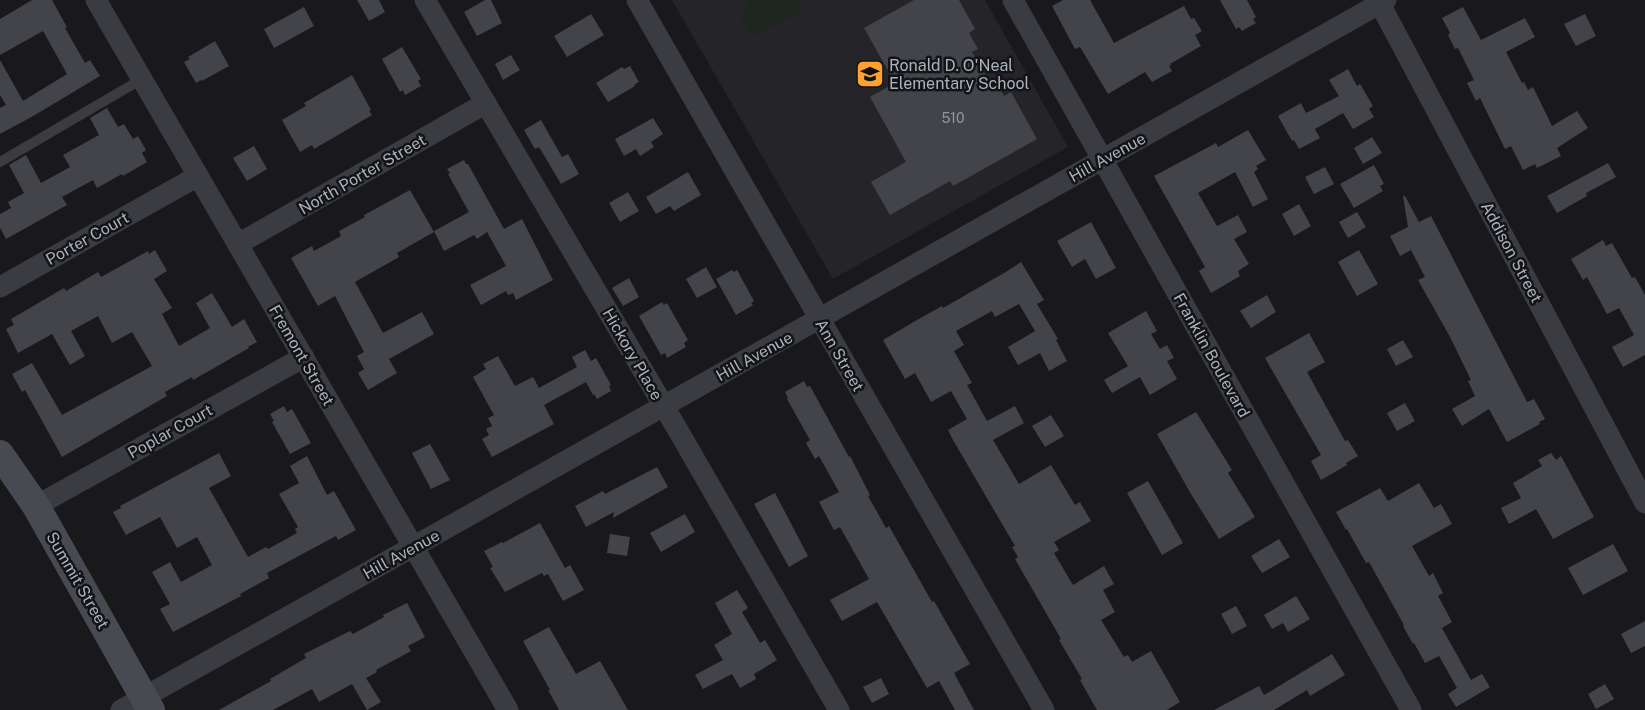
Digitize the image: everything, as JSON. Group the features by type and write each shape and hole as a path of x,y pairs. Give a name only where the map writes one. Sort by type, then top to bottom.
{"main road":[{"name":"Summit Street","path":"0,454 36,506 148,703"}],"street":[{"name":"Fremont Street","path":"96,0 508,710"},
{"name":"Hickory Place","path":"425,0 664,406 839,710"},
{"name":"Ann Street","path":"637,0 1044,710"},
{"name":"Franklin Boulevard","path":"1013,0 1411,710"},
{"name":"Hill Avenue","path":"121,710 148,703 413,548 1381,1"},
{"name":"Addison Street","path":"1381,1 1645,503"},
{"name":"North Porter Street","path":"238,244 486,103"},
{"name":"Porter Court","path":"0,287 198,176"},
{"name":"Poplar Court","path":"36,506 304,357"}],"lane":[{"path":"0,162 142,79"}],"shaded area":[{"name":"Ronald D. O'Neal Elementary School","path":"672,0 985,0 1068,147 833,279"},
{"path":"748,0 795,0 803,11 752,37 741,19"}],"building":[{"path":"32,0 52,0 85,63 90,60 100,76 0,134 0,108 6,105 0,95 0,60 23,101 67,74 43,31 0,55 0,19"},
{"path":"357,0 379,0 385,12 369,21"},
{"path":"485,0 491,0 502,23 477,36 464,12"},
{"path":"914,0 959,0 975,29 969,33 978,49 972,52 990,83 995,80 1004,96 1011,92 1037,139 953,186 950,181 890,215 871,182 906,162 870,97 895,83 864,28"},
{"path":"1063,0 1090,0 1114,43 1184,6 1191,19 1194,18 1202,31 1195,35 1201,46 1170,64 1169,66 1172,71 1152,82 1145,72 1108,94 1080,47 1075,49 1052,6"},
{"path":"1220,0 1247,0 1256,17 1253,19 1256,23 1242,31 1239,27 1236,29"},
{"path":"304,7 314,26 274,48 264,29"},
{"path":"1463,7 1481,40 1525,18 1535,37 1506,52 1522,83 1524,82 1528,90 1533,87 1552,126 1577,111 1588,128 1557,148 1561,156 1537,168 1535,164 1523,170 1511,146 1505,149 1480,98 1476,101 1467,83 1474,80 1458,48 1455,49 1448,35 1450,33 1442,18"},
{"path":"591,14 604,35 567,57 554,36"},
{"path":"1585,14 1596,36 1576,46 1564,24"},
{"path":"215,41 229,66 196,83 184,62 190,59 188,57"},
{"path":"402,47 421,79 418,81 421,86 405,95 403,90 400,92 382,59"},
{"path":"511,55 520,70 503,80 495,64"},
{"path":"630,66 639,82 608,102 596,83 622,67 624,69"},
{"path":"1348,69 1357,86 1360,84 1373,106 1369,109 1374,117 1353,129 1343,113 1315,129 1320,138 1299,149 1294,140 1292,141 1278,116 1301,103 1306,113 1339,96 1329,80"},
{"path":"352,75 372,115 314,149 312,145 300,152 282,120 306,106 304,103"},
{"path":"107,108 118,127 124,124 133,139 138,136 146,150 142,153 147,162 97,188 93,180 62,197 67,205 6,239 0,228 0,214 11,208 8,202 24,193 9,165 26,155 41,183 70,167 63,155 99,135 90,118"},
{"path":"653,118 663,134 651,142 654,147 640,156 636,149 624,156 615,139"},
{"path":"541,120 562,157 568,154 579,174 561,184 539,147 535,149 524,130"},
{"path":"1248,130 1266,160 1256,166 1258,169 1254,172 1268,199 1253,207 1235,172 1198,193 1217,226 1238,215 1247,232 1234,239 1249,264 1238,271 1240,276 1211,293 1199,271 1205,267 1154,176 1216,143 1218,147"},
{"path":"1372,137 1382,153 1363,164 1354,148"},
{"path":"254,146 267,169 247,181 233,158"},
{"path":"464,160 504,229 522,219 553,280 516,300 513,293 508,295 506,291 481,305 470,285 506,266 487,232 477,239 474,235 444,251 434,231 469,212 447,169"},
{"path":"1608,163 1616,177 1586,193 1587,196 1557,213 1547,196"},
{"path":"1374,165 1384,184 1380,186 1383,191 1354,208 1340,184"},
{"path":"1325,167 1334,184 1314,194 1305,177"},
{"path":"688,172 701,195 674,211 670,206 656,214 646,197"},
{"path":"410,190 434,232 397,253 399,257 355,282 383,333 422,312 434,334 389,359 397,373 368,390 358,373 364,369 357,356 364,352 335,296 318,306 291,258 312,246 314,251 341,236 339,231"},
{"path":"628,192 639,211 620,222 609,203"},
{"path":"1403,196 1405,196 1419,222 1431,216 1527,402 1534,399 1545,419 1539,422 1540,424 1507,442 1489,409 1462,426 1452,409 1475,396 1468,381 1471,380 1450,337 1418,280 1425,277 1411,250 1400,256 1390,236 1408,227"},
{"path":"1299,204 1311,226 1294,236 1282,214"},
{"path":"1357,212 1366,227 1348,238 1339,222"},
{"path":"1091,222 1116,268 1096,279 1085,259 1072,267 1057,241"},
{"path":"1603,240 1606,246 1612,243 1632,278 1635,277 1645,295 1645,355 1623,367 1612,347 1634,335 1619,308 1607,314 1587,277 1583,280 1571,259"},
{"path":"155,250 167,271 154,279 172,308 162,314 179,346 210,328 196,303 212,293 232,327 244,319 257,342 193,380 192,377 165,392 167,396 62,457 25,390 22,392 12,374 32,363 62,415 152,366 132,332 112,343 98,316 71,331 85,356 70,365 52,334 18,353 6,329 14,325 11,319 64,288 66,291 98,272 101,277 148,251 149,254"},
{"path":"1359,250 1378,284 1357,296 1338,262"},
{"path":"1021,262 1044,300 1037,304 1058,339 1056,340 1067,361 1049,371 1040,353 1018,365 1008,347 1035,331 1019,304 995,317 992,311 956,331 964,345 954,351 972,383 967,385 987,421 1015,406 1024,423 993,440 1019,484 1051,465 1075,505 1080,502 1091,521 1054,542 1059,550 1054,553 1073,585 1104,566 1114,584 1103,590 1115,612 1101,620 1124,657 1128,655 1132,662 1151,651 1180,702 1167,710 1097,710 1080,680 1082,679 1059,640 1061,639 1015,559 1018,557 1012,547 1015,546 948,430 967,419 951,391 931,402 915,373 905,379 883,340 942,306 943,308"},
{"path":"706,267 717,287 697,298 686,279"},
{"path":"732,270 734,272 737,270 754,301 751,303 753,305 736,315 716,279"},
{"path":"629,278 639,297 623,306 612,288"},
{"path":"1267,295 1276,312 1251,328 1240,311"},
{"path":"662,302 664,305 667,303 688,340 684,343 686,347 667,358 665,353 661,355 639,316"},
{"path":"1146,311 1157,331 1151,334 1160,349 1167,345 1174,358 1167,361 1177,379 1150,395 1140,377 1112,393 1104,380 1128,366 1108,333"},
{"path":"1309,333 1325,362 1307,372 1345,441 1348,440 1358,456 1346,463 1347,465 1321,480 1311,461 1321,455 1265,358"},
{"path":"1403,340 1413,357 1396,366 1387,349"},
{"path":"585,350 591,361 596,358 611,385 609,386 611,391 597,399 586,382 544,405 554,424 492,457 482,439 489,435 486,429 492,426 488,418 494,415 473,377 486,369 483,364 498,356 515,386 533,377 539,388 577,367 572,357"},
{"path":"804,381 807,387 810,386 850,456 870,495 868,496 886,528 889,526 970,664 954,673 974,710 955,710 939,681 927,688 877,602 842,621 830,600 869,579 840,527 834,530 819,502 839,492 819,456 815,459 806,443 810,440 787,399 785,392"},
{"path":"1405,403 1415,421 1397,431 1387,413"},
{"path":"284,406 287,412 292,409 311,443 290,454 272,422 274,421 270,414"},
{"path":"1196,412 1232,470 1228,473 1255,517 1219,539 1157,434"},
{"path":"1051,415 1064,436 1045,447 1032,426"},
{"path":"430,444 450,480 431,489 412,453"},
{"path":"219,453 231,476 209,488 248,557 266,547 268,549 297,533 295,529 298,527 279,494 299,483 290,466 307,456 327,495 334,491 356,530 338,540 336,536 267,573 269,578 240,594 241,596 173,632 160,609 170,604 152,572 170,562 181,582 212,565 197,537 177,548 160,517 126,535 113,512 121,508 120,506"},
{"path":"1551,453 1556,460 1561,456 1594,517 1553,539 1536,509 1509,524 1501,508 1521,498 1513,483 1542,466 1538,460"},
{"path":"657,467 668,487 613,518 614,512 586,527 575,506 603,491 605,494"},
{"path":"1148,481 1183,543 1162,555 1127,493"},
{"path":"1419,483 1434,508 1441,504 1452,524 1412,546 1429,576 1433,573 1443,593 1438,596 1452,622 1442,628 1471,680 1482,674 1490,687 1456,707 1448,694 1457,688 1439,656 1425,663 1369,562 1366,563 1336,512 1380,488 1388,501"},
{"path":"775,493 808,556 789,567 754,504"},
{"path":"685,514 695,532 661,552 650,533"},
{"path":"540,523 565,568 570,565 584,590 563,601 548,574 544,576 542,573 505,592 490,568 493,567 484,551"},
{"path":"610,534 630,537 627,556 607,553"},
{"path":"1279,539 1290,557 1262,573 1251,556"},
{"path":"1613,544 1628,571 1583,595 1568,568"},
{"path":"737,590 748,608 742,612 760,643 765,640 777,660 754,674 756,679 740,688 732,674 703,689 695,675 723,660 714,645 732,634 715,603"},
{"path":"1296,596 1310,619 1288,632 1283,623 1272,629 1264,615"},
{"path":"407,603 425,637 408,646 411,651 376,670 377,672 366,678 381,702 367,710 352,684 319,702 312,689 273,710 219,710 271,681 270,679 306,658 304,654 350,631 353,634 384,617 383,615"},
{"path":"1236,606 1247,626 1232,634 1221,614"},
{"path":"1645,621 1645,646 1631,653 1621,634"},
{"path":"549,627 576,674 600,661 628,710 559,710 523,641"},
{"path":"1332,654 1345,675 1310,696 1307,690 1274,710 1214,710 1259,686 1264,695"},
{"path":"881,678 889,694 872,703 863,687"},
{"path":"1605,684 1614,699 1596,709 1588,694"}],"place":[{"name":"Ronald D. O'Neal Elementary School","path":"870,74"}]}
